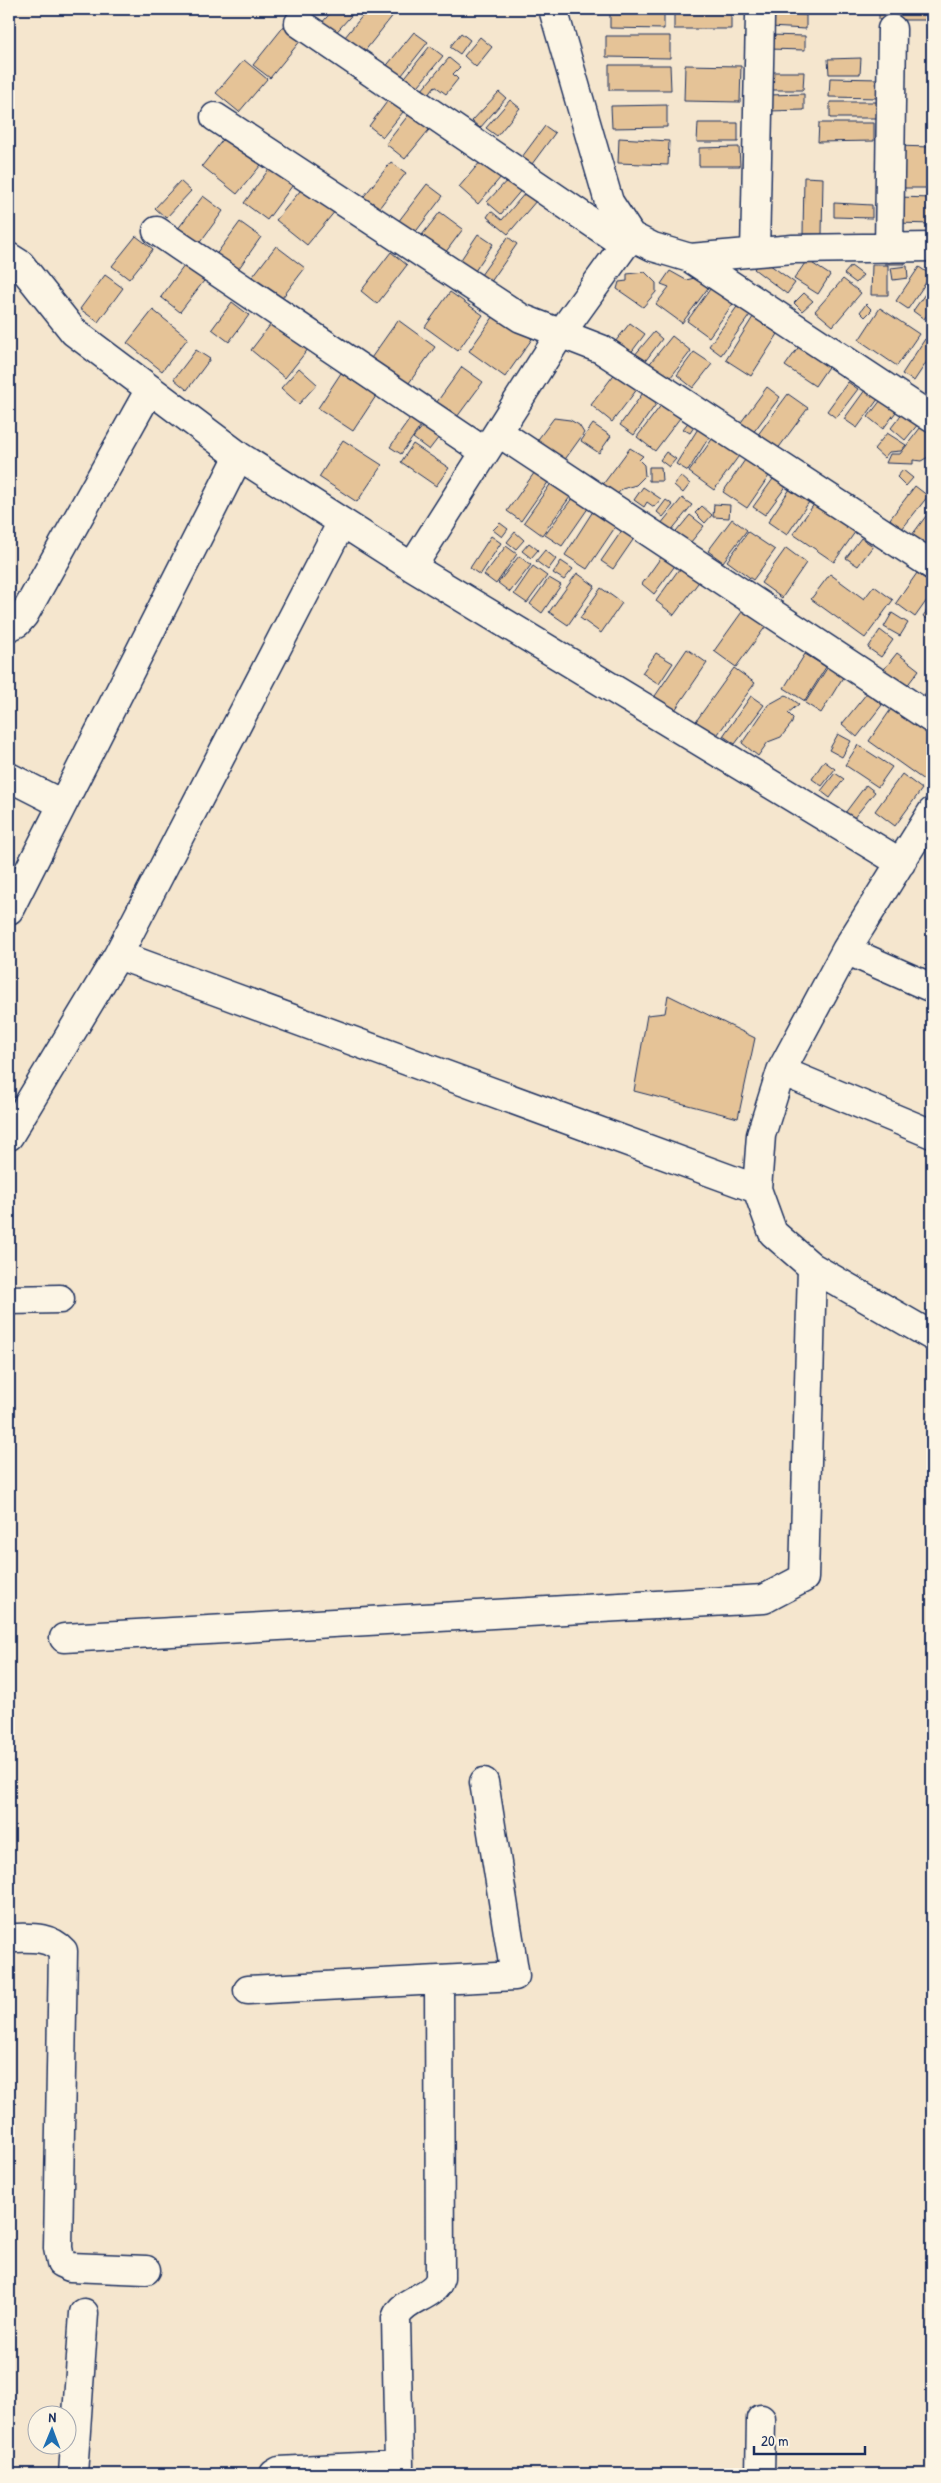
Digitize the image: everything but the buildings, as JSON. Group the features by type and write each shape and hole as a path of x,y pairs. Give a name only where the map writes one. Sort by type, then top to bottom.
{"street":[{"path":"553,9 609,202 628,241"},
{"path":"755,252 760,17"},
{"path":"299,23 628,241 690,258 932,418"},
{"path":"889,248 892,29"},
{"path":"216,117 521,318 602,349 932,565"},
{"path":"157,230 932,720"},
{"path":"412,567 561,333 628,241"},
{"path":"690,258 793,249 930,249"},
{"path":"9,257 20,264 74,332 239,456 412,567 901,863"},
{"path":"9,627 17,623 24,615 150,389"},
{"path":"9,910 239,456"},
{"path":"9,1136 118,955 342,522"},
{"path":"9,777 62,804"},
{"path":"932,812 924,841 901,863 846,950 781,1071 761,1135 757,1189 773,1233 812,1266 932,1336"},
{"path":"846,950 932,988"},
{"path":"118,955 757,1189"},
{"path":"781,1071 932,1134"},
{"path":"64,1638 764,1599 804,1578 812,1266"},
{"path":"9,1300 60,1299"},
{"path":"248,1990 514,1976 484,1782"},
{"path":"9,1938 44,1939 56,1942 63,1951 58,2248 61,2263 70,2267 146,2270"},
{"path":"274,2474 279,2471 398,2465 396,2318 401,2308 436,2286 440,2278 439,1981"},
{"path":"73,2474 84,2313"},
{"path":"760,2474 761,2419"}]}
